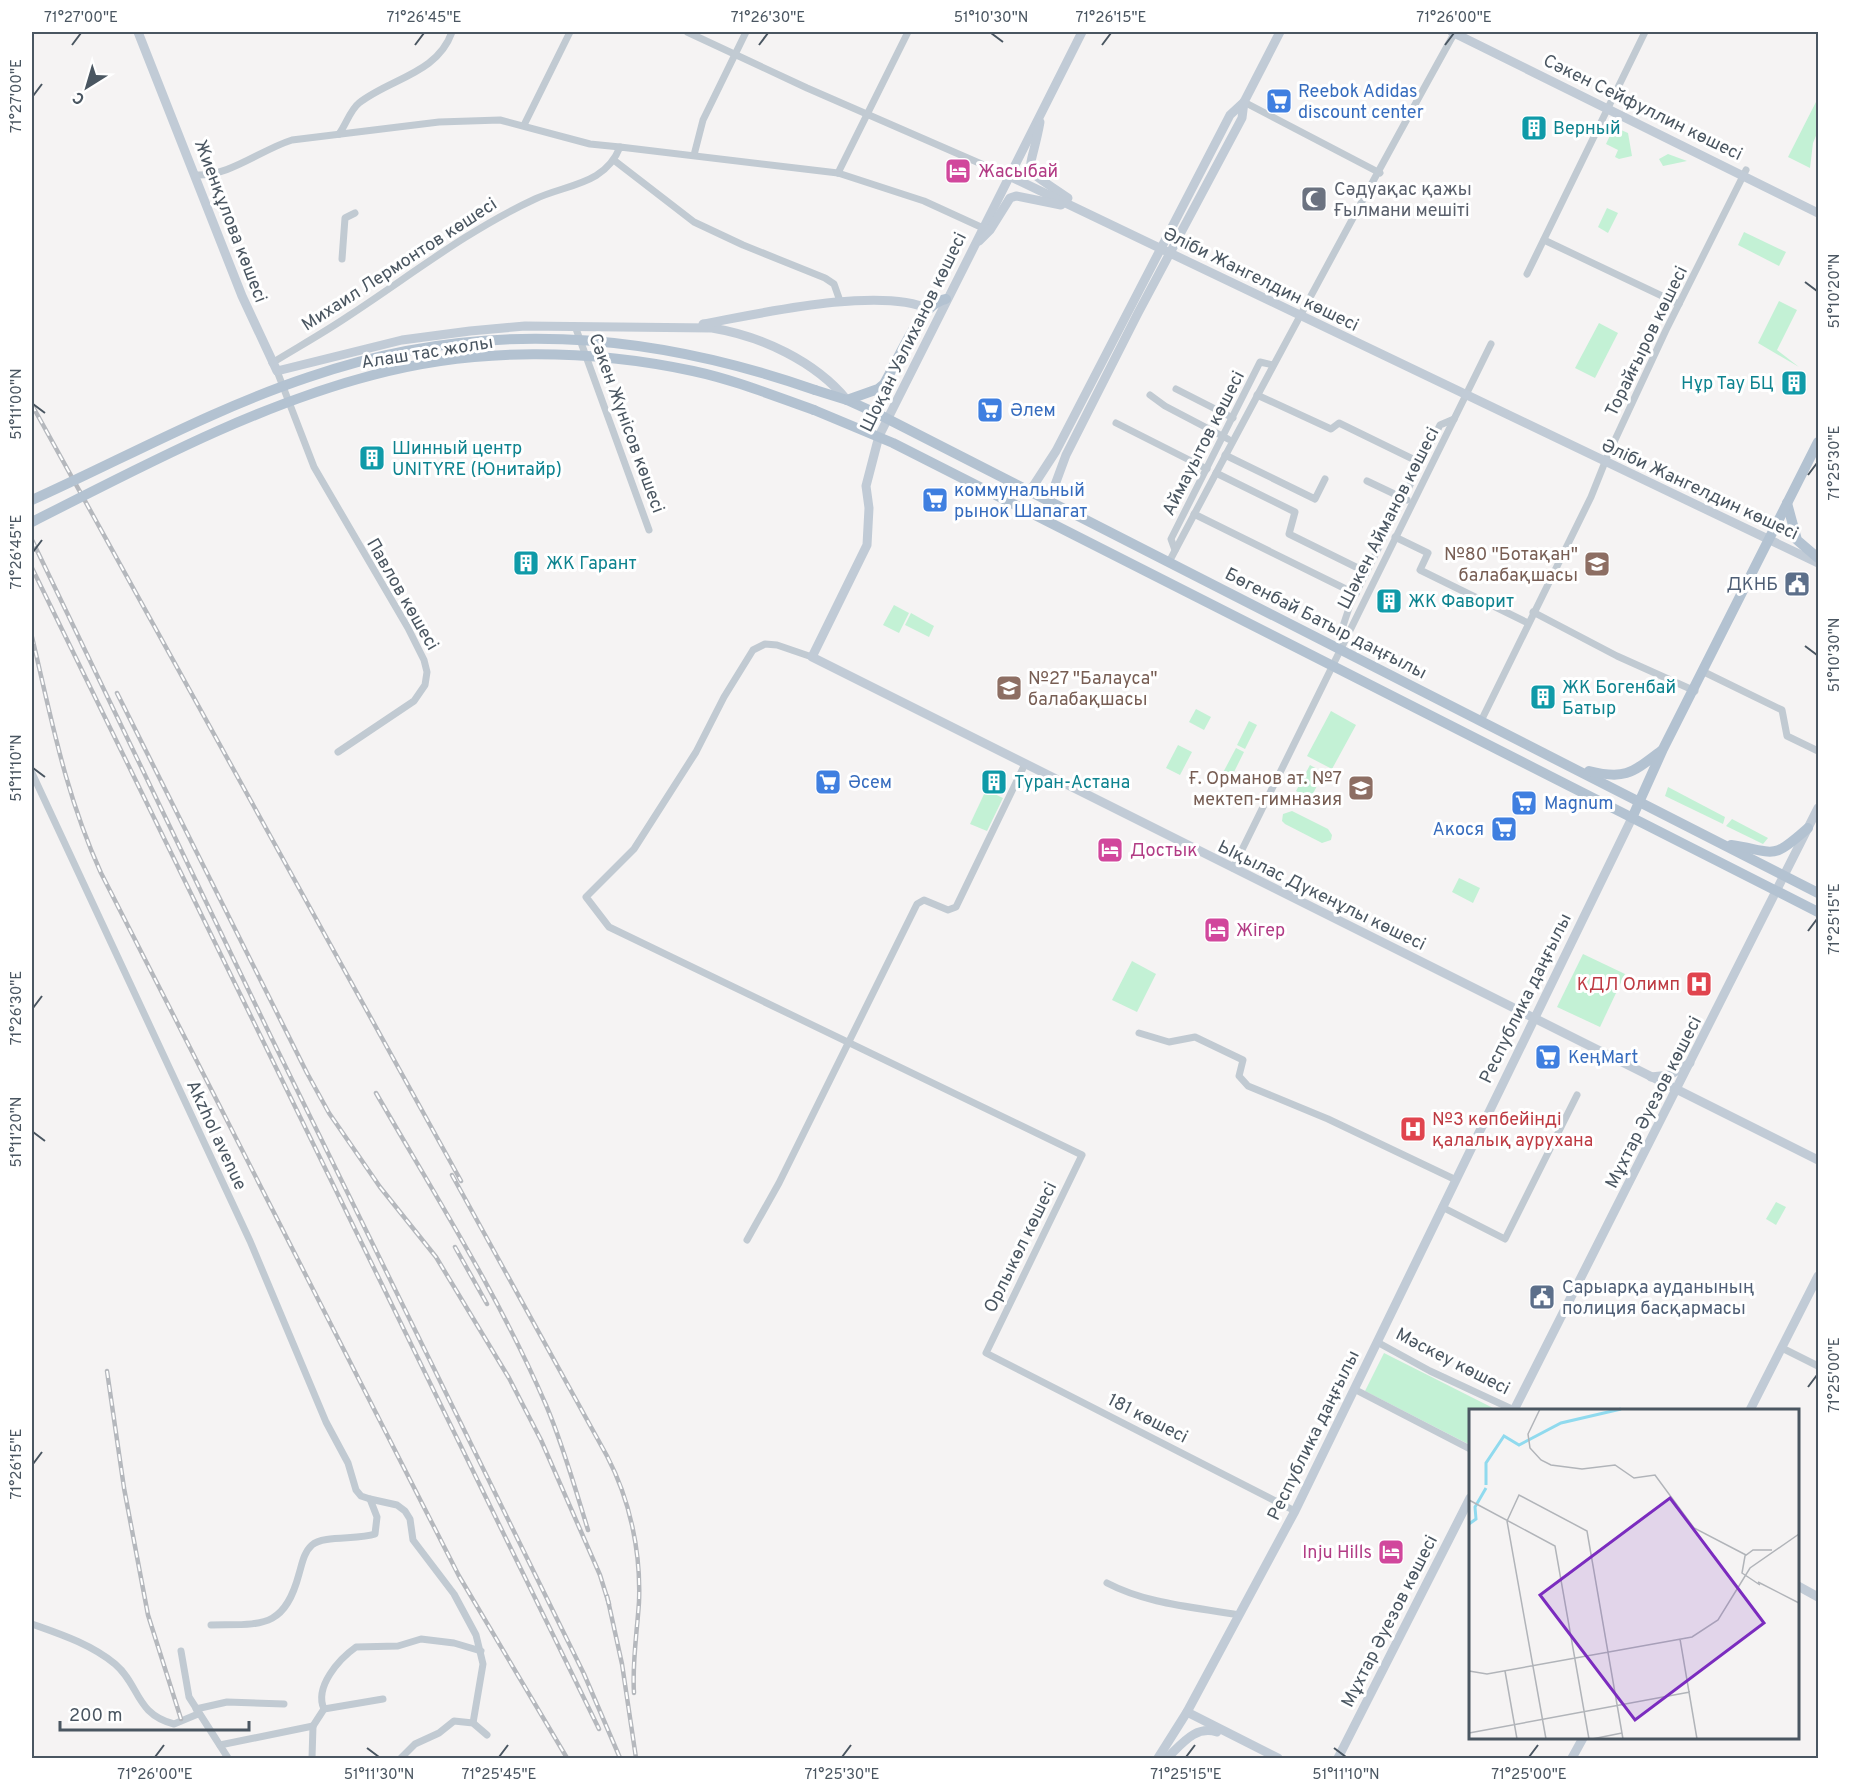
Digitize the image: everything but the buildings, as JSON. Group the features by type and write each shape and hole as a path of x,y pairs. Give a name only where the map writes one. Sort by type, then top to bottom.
{"main road":[{"path":"847,400 878,389 884,384 909,336 929,309 938,301 946,299"},
{"name":"Алаш тас жолы","path":"32,501 155,441 309,376 403,351 471,341 539,338 655,347 759,370 815,390"},
{"name":"Алаш тас жолы","path":"32,522 175,452 297,398 375,374 445,362 514,355 586,356 651,364 739,383 814,410"},
{"name":"Бөгенбай Батыр даңғылы","path":"815,390 847,400 887,418 1818,893"},
{"name":"Бөгенбай Батыр даңғылы","path":"814,410 879,436 1333,664 1818,912"},
{"name":"Республика даңғылы","path":"1632,818 1641,803 1663,749 1695,691 1708,673 1787,502 1818,442"},
{"path":"1787,502 1797,540 1818,558"},
{"path":"1569,766 1619,776 1631,774 1663,749"},
{"path":"1719,843 1774,853 1785,848 1808,828"}],"street":[{"name":"Жиенқұлова көшесі","path":"138,32 242,296 296,421"},
{"path":"339,134 359,103 427,65 440,53 452,32"},
{"path":"524,125 570,32"},
{"name":"Әліби Жангелдин көшесі","path":"687,32 1087,212 1170,254 1818,563"},
{"path":"694,155 703,120 746,32"},
{"path":"838,172 908,32"},
{"name":"Шоқан Уәлиханов көшесі","path":"812,657 867,545 869,508 866,486 879,436 1082,32"},
{"path":"1030,491 1056,451 1230,115 1244,102 1280,32"},
{"name":"Сәкен Сейфуллин көшесі","path":"1454,32 1818,207"},
{"name":"Аймауытов көшесі","path":"1169,562 1299,315 1380,173 1454,32"},
{"name":"Сәкен Сейфуллин көшесі","path":"1466,32 1610,107"},
{"path":"1527,274 1645,32"},
{"path":"1244,102 1380,173"},
{"path":"1049,501 1066,455 1242,118 1244,102"},
{"path":"1041,112 1036,142 1029,161 1030,169 1035,177 1087,212"},
{"path":"195,175 209,176 229,169 275,145 292,140 439,122 500,120 590,144 838,172 924,201 983,228"},
{"path":"620,147 615,161 694,222 743,245 825,278 834,284 840,301"},
{"name":"Михаил Лермонтов көшесі","path":"274,367 478,228 537,198 580,185 599,175 615,161"},
{"name":"Сәкен Сейфуллин көшесі","path":"1744,172 1818,213"},
{"name":"Торайғыров көшесі","path":"1481,721 1591,497 1604,462 1744,172"},
{"path":"974,244 990,230 1010,198 1016,196 1031,197 1087,212"},
{"path":"342,259 345,218 355,213"},
{"path":"1544,240 1679,304"},
{"path":"683,327 840,301 903,303 929,309"},
{"path":"274,367 402,340 525,326 683,327 737,332 769,345 793,356 834,385 847,400"},
{"name":"Сәкен Жүнісов көшесі","path":"575,326 648,530"},
{"name":"Шәкен Айманов көшесі","path":"1233,868 1491,344"},
{"name":"Аймауытов көшесі","path":"1175,550 1171,539 1260,362 1273,365"},
{"path":"1176,388 1233,418"},
{"path":"1150,395 1165,406 1232,442"},
{"name":"Аймауытов көшесі","path":"1257,395 1331,429 1339,423 1421,463"},
{"path":"1345,638 1343,626 1366,572 1440,425 1454,418"},
{"name":"Павлов көшесі","path":"296,421 314,466 408,628 424,660 427,672 425,685 414,701 338,752"},
{"path":"1116,423 1207,469"},
{"path":"1056,451 1066,455"},
{"path":"1226,454 1315,499 1325,479"},
{"path":"1216,473 1295,512 1289,534 1366,572"},
{"path":"1367,481 1412,503"},
{"path":"1194,514 1356,594"},
{"path":"1395,537 1428,553 1420,570 1528,623"},
{"path":"1533,612 1617,656 1695,691"},
{"path":"812,657 777,645 765,644 753,650 724,697 696,752 639,842 629,856 586,897 609,927 848,1041"},
{"name":"Ықылас Дүкенұлы көшесі","path":"812,657 1818,1160"},
{"path":"1708,673 1782,710 1787,736 1818,751"},
{"path":"747,1240 779,1183 917,904 924,900 948,910 957,907 1024,765"},
{"name":"Akzhol avenue","path":"32,773 250,1241 326,1422 348,1463 356,1490 372,1502"},
{"name":"Мұхтар Әуезов көшесі","path":"1515,1409 1692,1062 1818,808"},
{"name":"Республика даңғылы","path":"1158,1758 1187,1712 1295,1511 1454,1179 1632,818"},
{"path":"1139,1033 1169,1042 1195,1037 1234,1055 1243,1060 1239,1077 1248,1086 1328,1119 1454,1179"},
{"name":"Орлыкөл көшесі","path":"848,1041 1082,1155 986,1353"},
{"path":"1651,1077 1670,1075 1692,1062"},
{"path":"1442,1207 1505,1239 1577,1095"},
{"path":"1751,1409 1818,1276"},
{"name":"Мәскеу көшесі","path":"1377,1342 1430,1371 1512,1409"},
{"path":"1782,1348 1818,1366"},
{"name":"181 көшесі","path":"986,1353 1295,1511"},
{"path":"1354,1389 1469,1448"},
{"name":"Мұхтар Әуезов көшесі","path":"1338,1758 1469,1500"},
{"path":"211,1625 248,1624 271,1620 278,1616 290,1598 310,1547 320,1541 356,1539 375,1534 377,1517 372,1502 397,1505 410,1519 413,1540 435,1565 459,1602 476,1635 483,1664 473,1723"},
{"path":"1107,1583 1123,1592 1160,1602 1239,1615"},
{"path":"1799,1587 1818,1597"},
{"path":"32,1623 72,1638 115,1664 126,1677 136,1697 155,1717 174,1724 197,1711 227,1702 284,1704"},
{"path":"312,1758 313,1726 324,1709 322,1696 331,1673 356,1647 398,1646 421,1639 454,1643 481,1651"},
{"path":"181,1651 189,1697 228,1758"},
{"path":"324,1709 383,1700"},
{"path":"1187,1712 1278,1758"},
{"path":"401,1758 415,1744 439,1733 450,1723 473,1723 487,1736"},
{"path":"220,1745 313,1726"},
{"path":"1167,1758 1189,1737 1204,1730 1234,1737"},
{"path":"1572,1758 1582,1739"}],"green space":[{"path":"1818,98 1818,131 1813,143 1810,168 1788,157"},
{"path":"1614,127 1628,133 1632,156 1619,159 1615,157 1618,150 1606,144"},
{"path":"1668,154 1687,161 1663,166 1659,159"},
{"path":"1607,208 1618,213 1608,233 1598,227"},
{"path":"1744,232 1786,252 1779,266 1738,245"},
{"path":"1779,301 1797,310 1777,350 1799,367 1758,343"},
{"path":"1599,323 1618,333 1595,378 1575,368"},
{"path":"894,605 909,613 899,633 883,625"},
{"path":"911,613 934,626 929,637 905,625"},
{"path":"1196,709 1211,717 1204,730 1189,722"},
{"path":"1331,711 1356,725 1332,769 1307,756"},
{"path":"1249,721 1257,725 1245,749 1237,745"},
{"path":"1178,745 1192,752 1180,775 1166,768"},
{"path":"1236,748 1244,752 1230,780 1217,784"},
{"path":"1310,765 1324,773 1310,799 1296,791"},
{"path":"1668,787 1725,817 1723,824 1665,796"},
{"path":"986,790 1003,798 987,831 970,824"},
{"path":"1292,811 1328,829 1332,835 1331,840 1322,843 1285,824 1282,821 1283,814"},
{"path":"1732,819 1768,838 1763,844 1726,826"},
{"path":"1459,878 1480,888 1473,903 1452,892"},
{"path":"1583,954 1625,974 1600,1027 1557,1007"},
{"path":"1132,961 1156,974 1137,1012 1112,1000"},
{"path":"1776,1202 1786,1207 1776,1225 1766,1219"},
{"path":"1384,1353 1495,1409 1469,1409 1469,1444 1365,1391"}],"railway":[{"path":"32,405 461,1181"},
{"path":"32,540 272,1039 584,1674 620,1758"},
{"path":"32,568 599,1729"},
{"path":"32,637 69,785 101,873 459,1576 567,1758"},
{"path":"117,693 329,1113 380,1187 436,1257 509,1378 541,1440 600,1575 609,1604"},
{"path":"376,1093 466,1246 528,1364 558,1436 588,1530"},
{"path":"452,1175 607,1456 622,1490 628,1508 638,1564 639,1602 634,1659 634,1693"},
{"path":"455,1247 487,1304"},
{"path":"107,1371 124,1488 148,1615 181,1719"},
{"path":"607,1596 622,1664 636,1758"}],"place":[{"name":"Reebok Adidas discount center","path":"1279,101"},
{"name":"Верный","path":"1534,128"},
{"name":"Жасыбай","path":"958,171"},
{"name":"Сәдуақас қажы Ғылмани мешіті","path":"1314,199"},
{"name":"Нұр Тау БЦ","path":"1794,383"},
{"name":"Әлем","path":"990,410"},
{"name":"Шинный центр UNITYRE (Юнитайр)","path":"372,458"},
{"name":"коммунальный рынок Шапагат","path":"935,500"},
{"name":"ЖК Гарант","path":"526,563"},
{"name":"№80 \"Ботақан\" балабақшасы","path":"1597,564"},
{"name":"ДКНБ","path":"1797,584"},
{"name":"ЖК Фаворит","path":"1389,601"},
{"name":"№27 \"Балауса\" балабақшасы","path":"1009,688"},
{"name":"ЖК Богенбай Батыр","path":"1543,697"},
{"name":"Әсем","path":"828,782"},
{"name":"Туран-Астана","path":"994,782"},
{"name":"Ғ. Орманов ат. №7 мектеп-гимназия","path":"1361,788"},
{"name":"Magnum","path":"1524,803"},
{"name":"Акося","path":"1504,829"},
{"name":"Достык","path":"1110,850"},
{"name":"Жiгер","path":"1217,930"},
{"name":"КДЛ Олимп","path":"1699,984"},
{"name":"КеңMart","path":"1548,1057"},
{"name":"№3 көпбейінді қалалық аурухана","path":"1413,1129"},
{"name":"Сарыарқа ауданының полиция басқармасы","path":"1542,1297"},
{"name":"Inju Hills","path":"1391,1552"}]}
